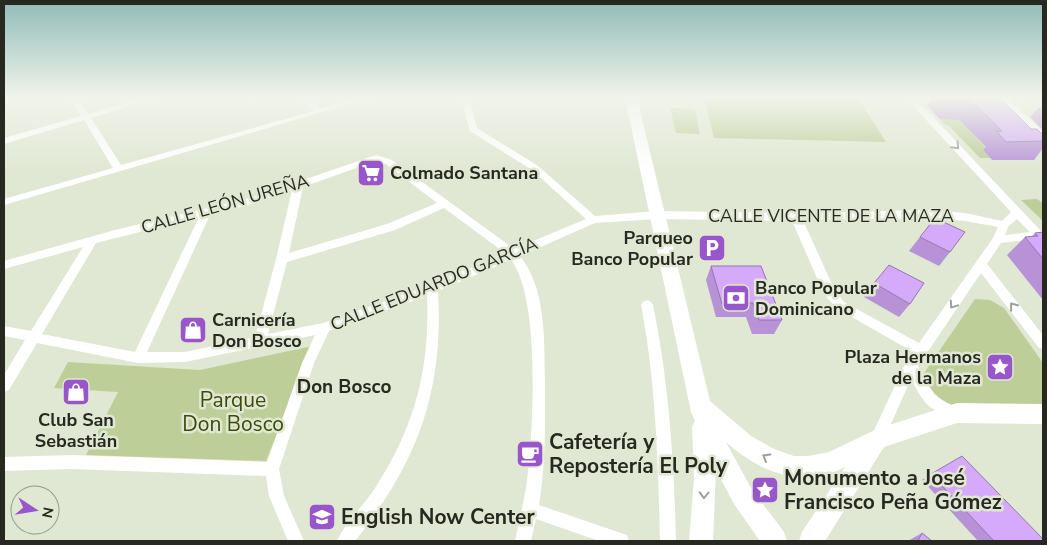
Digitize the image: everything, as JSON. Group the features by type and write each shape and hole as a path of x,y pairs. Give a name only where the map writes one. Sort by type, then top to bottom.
{"main road":[{"path":"637,123 701,408 711,435 750,510 775,541"},
{"path":"701,408 744,443 768,458 794,467 808,467 831,462 877,439 957,413 1043,414"},
{"path":"701,408 705,461 701,541"},
{"path":"811,541 877,439"}],"street":[{"path":"4,141 60,123"},
{"path":"92,123 119,169"},
{"path":"4,202 276,123"},
{"path":"472,123 473,129 482,136 535,168 593,220"},
{"path":"935,123 1042,237"},
{"path":"1029,123 1043,137"},
{"name":"CALLE LEÓN UREÑA","path":"4,265 252,201 376,158 389,162 512,253 524,269 537,320 538,446 532,510 523,541"},
{"path":"260,342 282,259 298,186"},
{"path":"282,259 391,228 444,204"},
{"path":"877,439 911,366 998,239 1004,224 1018,212"},
{"path":"138,358 206,213"},
{"name":"CALLE EDUARDO GARCÍA","path":"4,331 138,358 185,358 324,328 432,289 512,253 593,220 657,215"},
{"name":"CALLE VICENTE DE LA MAZA","path":"657,215 796,217 946,215 1004,224"},
{"path":"796,217 830,294 840,305 922,351"},
{"path":"998,239 1042,237"},
{"path":"4,386 92,241"},
{"path":"980,264 1043,344"},
{"path":"345,541 384,488 404,456 417,425 426,397 434,341 432,289"},
{"path":"647,306 656,350 663,428 668,541"},
{"path":"296,541 277,496 272,469 308,363 324,328"},
{"path":"911,366 926,394 934,404 957,413"},
{"path":"4,464 72,462 272,469"},
{"path":"532,510 621,541"}],"green space":[{"path":"674,123 698,123 700,134 676,133"},
{"path":"710,123 874,123 886,142 714,138"},
{"path":"944,123 962,123 988,150 984,151 990,158 980,158 949,126"},
{"path":"1037,199 1043,203 1043,221 1021,200"},
{"path":"975,299 990,300 1004,308 1043,363 1043,408 944,406 922,376"},
{"name":"Parque Don Bosco","path":"312,346 266,461 86,455 118,392 54,388 68,362 200,370"}],"building":[{"path":"994,123 1025,123 1031,129 1037,129 1043,135 1043,141 1006,142 997,132 1002,131"},
{"path":"935,218 965,232 950,252 920,237"},
{"path":"1043,232 1043,259 1025,237 1038,236 1035,233"},
{"path":"889,265 924,283 910,304 874,283"},
{"path":"711,266 761,266 782,320 759,320 753,303 722,304"},
{"path":"962,456 1043,541 994,541 931,474"},
{"path":"922,533 932,541 918,541"}],"place":[{"name":"Colmado Santana","path":"371,173"},
{"name":"Parqueo Banco Popular","path":"712,248"},
{"name":"Banco Popular Dominicano","path":"736,298"},
{"name":"Carnicería Don Bosco","path":"193,330"},
{"name":"Plaza Hermanos de la Maza","path":"1000,367"},
{"name":"Club San Sebastián","path":"76,392"},
{"name":"Cafetería y Repostería El Poly","path":"530,454"},
{"name":"Monumento a José Francisco Peña Gómez","path":"765,490"},
{"name":"English Now Center","path":"322,517"}],"district":[{"name":"Don Bosco","path":"344,387"}]}
